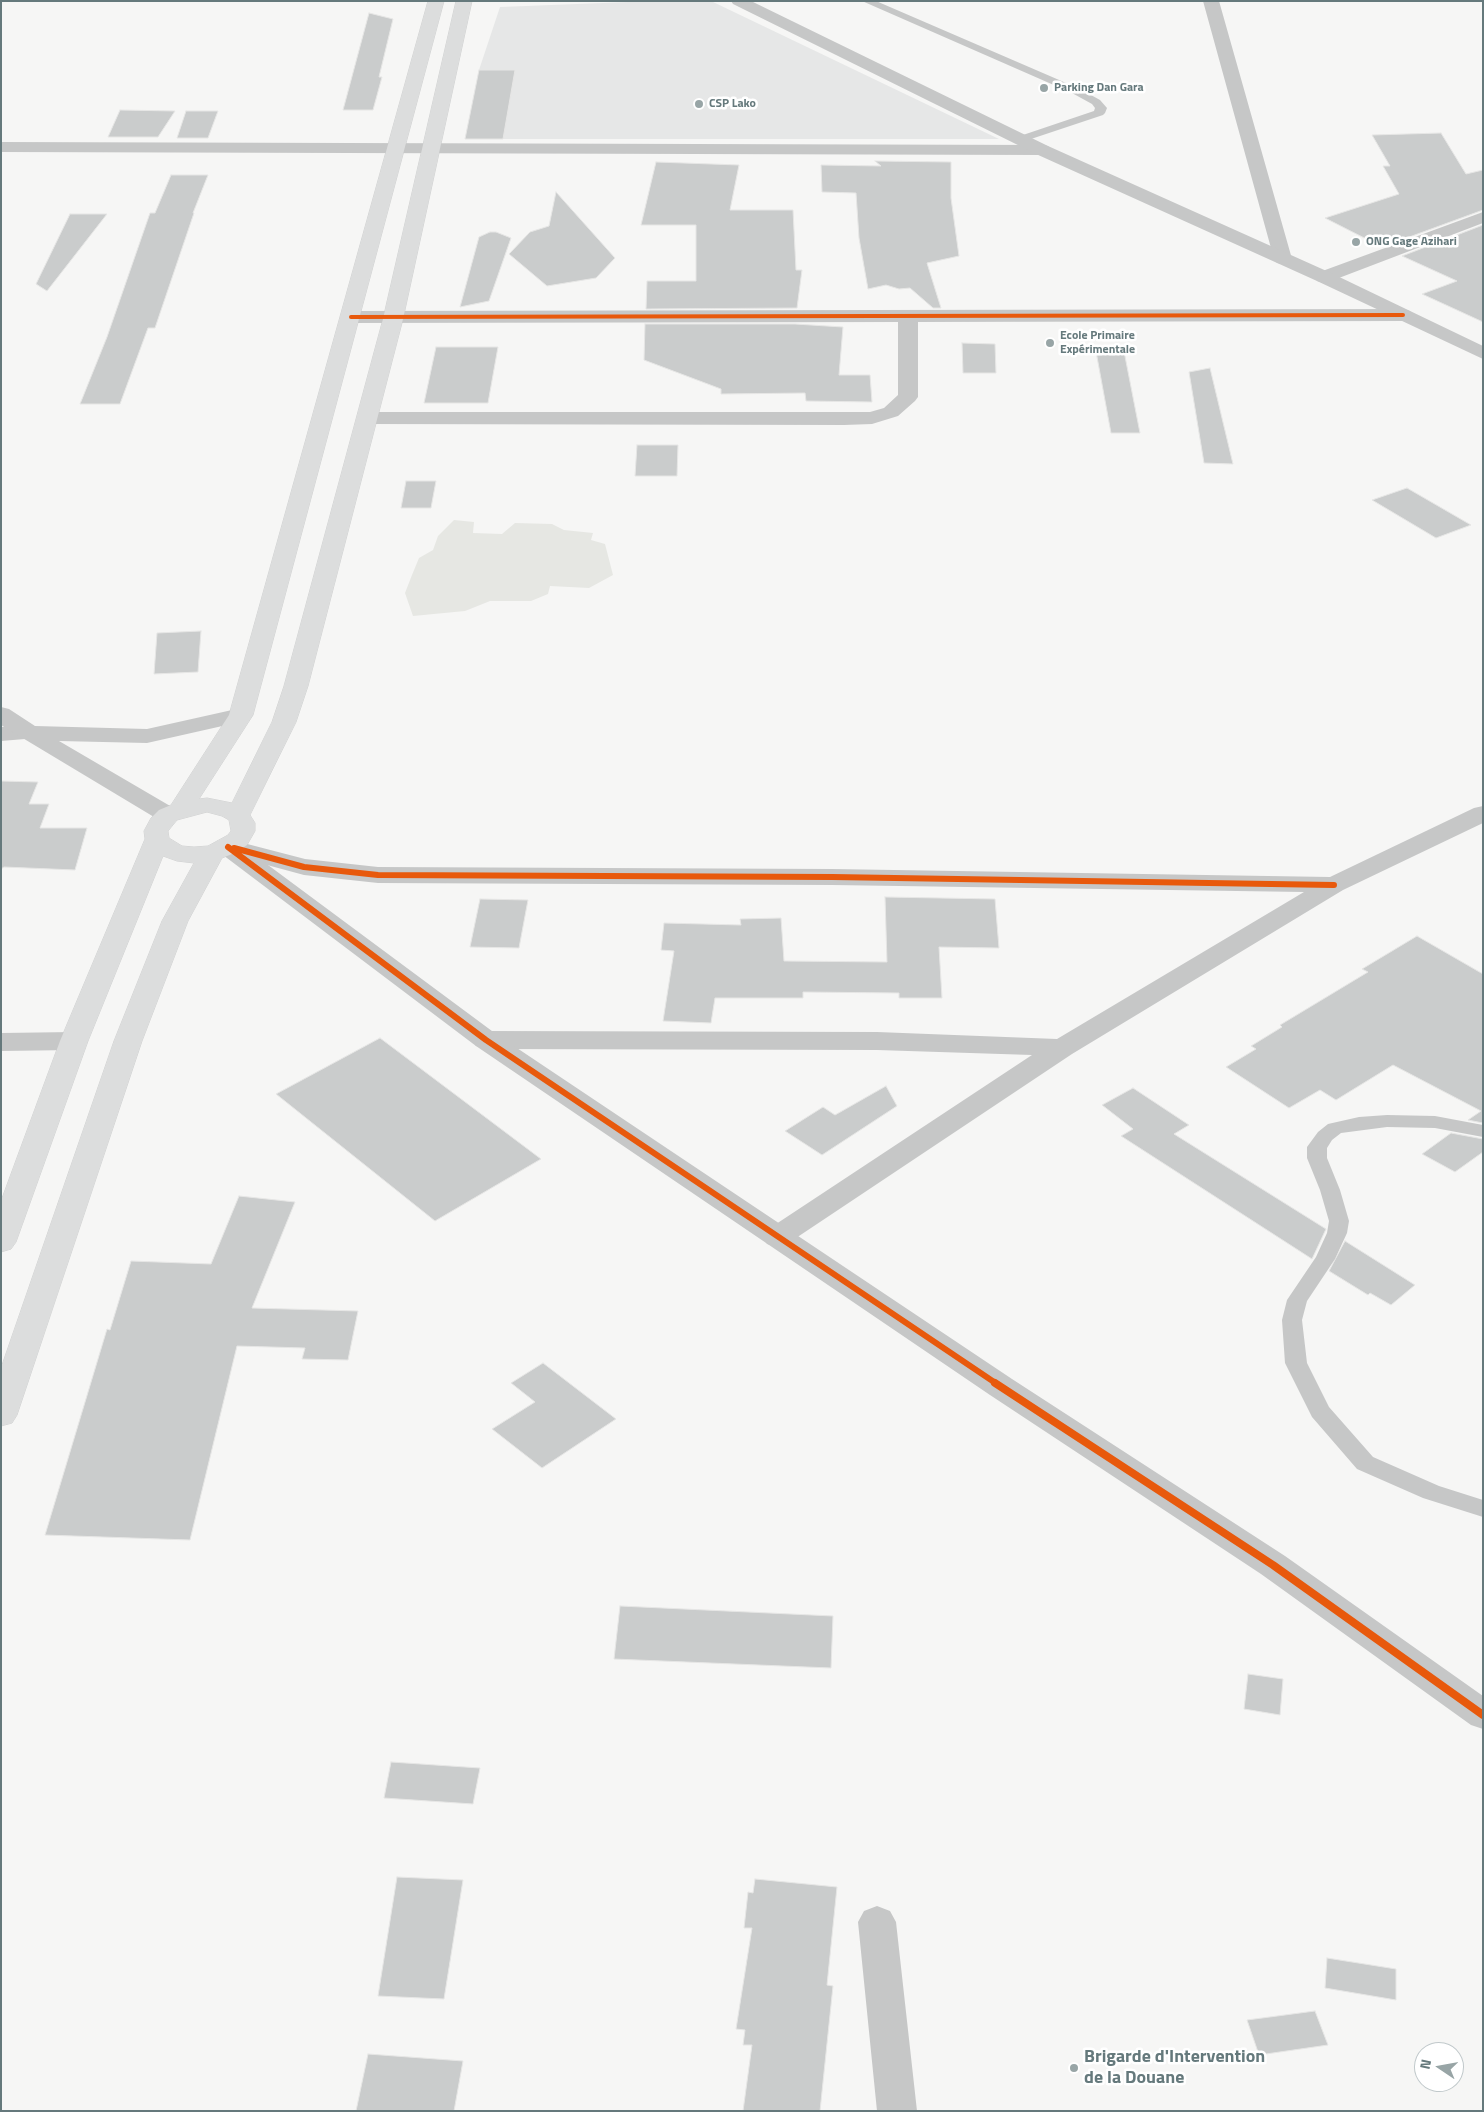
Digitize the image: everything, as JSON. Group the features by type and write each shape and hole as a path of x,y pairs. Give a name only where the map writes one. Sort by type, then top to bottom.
{"main road":[{"path":"1,1242 74,1041 168,821 241,715 436,1"},
{"path":"238,815 284,722 293,695 393,319 464,1"},
{"path":"207,805 230,810 238,815 243,823 243,831 238,840 220,850 194,855 177,853 164,847 168,821 207,805"},
{"path":"1,1415 128,1040 175,921 220,850"}],"street":[{"path":"738,1 1042,150 1324,277 1483,353"},
{"path":"1211,1 1283,259"},
{"path":"1,147 1042,150"},
{"path":"1324,277 1481,220"},
{"path":"351,317 393,319 1403,315"},
{"path":"367,418 872,418 891,412 908,397 908,317"},
{"path":"1,714 29,734 168,821"},
{"path":"1,734 148,736 241,715"},
{"path":"777,1236 1062,1048 1334,885 1483,813"},
{"path":"220,850 304,867 378,875 832,877 1334,885"},
{"path":"220,850 486,1040 1001,1388 1273,1565 1483,1715"},
{"path":"486,1040 878,1041 1062,1048"},
{"path":"1,1042 74,1041"},
{"path":"877,1922 897,2111"}],"lane":[{"path":"867,1 1076,91 1096,102 1101,108 1099,114 1021,139"},
{"path":"1483,1131 1435,1122 1387,1121 1359,1123 1335,1128 1325,1136 1317,1147 1317,1158 1330,1190 1339,1221 1337,1233 1325,1259 1297,1300 1292,1320 1296,1364 1320,1411 1365,1462 1431,1492 1483,1509"}],"shaded area":[{"name":"CSP Lako","path":"654,1 711,1 999,139 465,139 479,70 500,7"},
{"path":"454,520 474,522 473,533 502,534 515,523 552,524 564,530 593,533 591,540 605,544 613,575 589,588 550,586 548,594 531,601 490,601 465,611 413,616 405,593 419,558 433,550 438,536"}],"building":[{"path":"369,13 393,19 379,77 382,77 373,110 343,110"},
{"path":"479,70 515,70 503,139 465,139"},
{"path":"120,110 175,111 158,137 108,137"},
{"path":"186,111 218,111 208,138 177,138"},
{"path":"1441,133 1466,174 1483,170 1483,210 1382,247 1325,218 1399,194 1383,166 1390,166 1372,135"},
{"path":"875,161 951,162 951,198 959,256 927,263 941,308 933,308 910,288 899,289 886,285 868,289 859,238 856,193 822,192 821,165 881,166"},
{"path":"656,162 739,165 730,210 793,210 796,270 802,270 797,308 646,309 647,281 696,281 696,225 641,225"},
{"path":"171,175 208,175 193,213 155,328 148,328 120,404 80,404 107,337 150,213 155,213"},
{"path":"556,192 615,258 596,278 547,286 509,254 530,232 549,226"},
{"path":"70,214 107,214 47,291 36,284"},
{"path":"1483,225 1483,322 1422,294 1457,281 1402,256"},
{"path":"490,232 496,232 511,238 489,301 460,307 479,237"},
{"path":"645,324 795,324 843,327 839,375 870,375 872,402 806,401 805,393 721,394 721,389 644,360"},
{"path":"962,343 995,344 996,373 963,373"},
{"path":"1095,346 1123,346 1140,433 1111,433"},
{"path":"436,347 498,347 488,403 424,403"},
{"path":"1210,368 1233,464 1204,463 1189,372"},
{"path":"637,445 678,445 677,476 635,476"},
{"path":"406,481 436,481 431,508 401,508"},
{"path":"1407,488 1471,525 1436,538 1372,500"},
{"path":"201,631 198,672 154,674 157,633"},
{"path":"1,781 38,782 29,804 49,804 40,828 87,828 75,870 4,867 1,869"},
{"path":"885,897 995,899 999,948 939,947 942,998 899,998 899,993 803,992 803,998 715,998 711,1023 663,1021 674,951 661,950 664,923 741,925 740,919 781,918 784,961 887,962"},
{"path":"480,899 528,900 519,948 470,947"},
{"path":"1417,936 1483,974 1483,1123 1468,1120 1481,1111 1393,1065 1336,1100 1320,1090 1289,1108 1226,1067 1256,1049 1251,1046 1282,1027 1280,1025 1368,972 1362,969"},
{"path":"380,1038 541,1159 435,1221 276,1094"},
{"path":"886,1086 897,1106 822,1155 785,1131 823,1107 835,1115"},
{"path":"1133,1088 1189,1125 1174,1134 1326,1229 1312,1259 1121,1136 1133,1129 1102,1105"},
{"path":"1451,1133 1483,1139 1483,1152 1455,1172 1422,1154"},
{"path":"239,1196 295,1202 252,1308 358,1311 348,1360 302,1359 305,1348 237,1346 190,1540 45,1535 107,1329 110,1330 131,1261 211,1264"},
{"path":"1345,1241 1415,1285 1391,1305 1370,1293 1368,1295 1329,1271"},
{"path":"543,1363 616,1419 542,1468 492,1429 535,1402 511,1383"},
{"path":"620,1606 833,1616 831,1668 614,1659"},
{"path":"1248,1674 1283,1679 1280,1715 1244,1709"},
{"path":"391,1762 480,1768 473,1804 384,1798"},
{"path":"397,1877 463,1880 444,1999 378,1996"},
{"path":"755,1879 837,1887 827,1985 833,1986 820,2111 743,2111 752,2045 743,2045 745,2030 736,2029 752,1928 744,1928 748,1892 753,1893"},
{"path":"1327,1958 1396,1969 1396,2000 1325,1988"},
{"path":"1315,2011 1328,2045 1259,2055 1247,2020"},
{"path":"368,2054 463,2061 454,2111 356,2111"}],"cycle path":[{"path":"351,317 1403,315"},
{"path":"228,847 486,1040 1001,1387 1273,1565 1483,1715"},
{"path":"234,848 304,867 378,875 832,877 1334,885"}],"place":[{"name":"Parking Dan Gara","path":"1044,88"},
{"name":"CSP Lako","path":"699,104"},
{"name":"ONG Gage Azihari","path":"1356,242"},
{"name":"Ecole Primaire Expérimentale","path":"1050,343"},
{"name":"Brigarde d'Intervention de la Douane","path":"1074,2068"}]}
